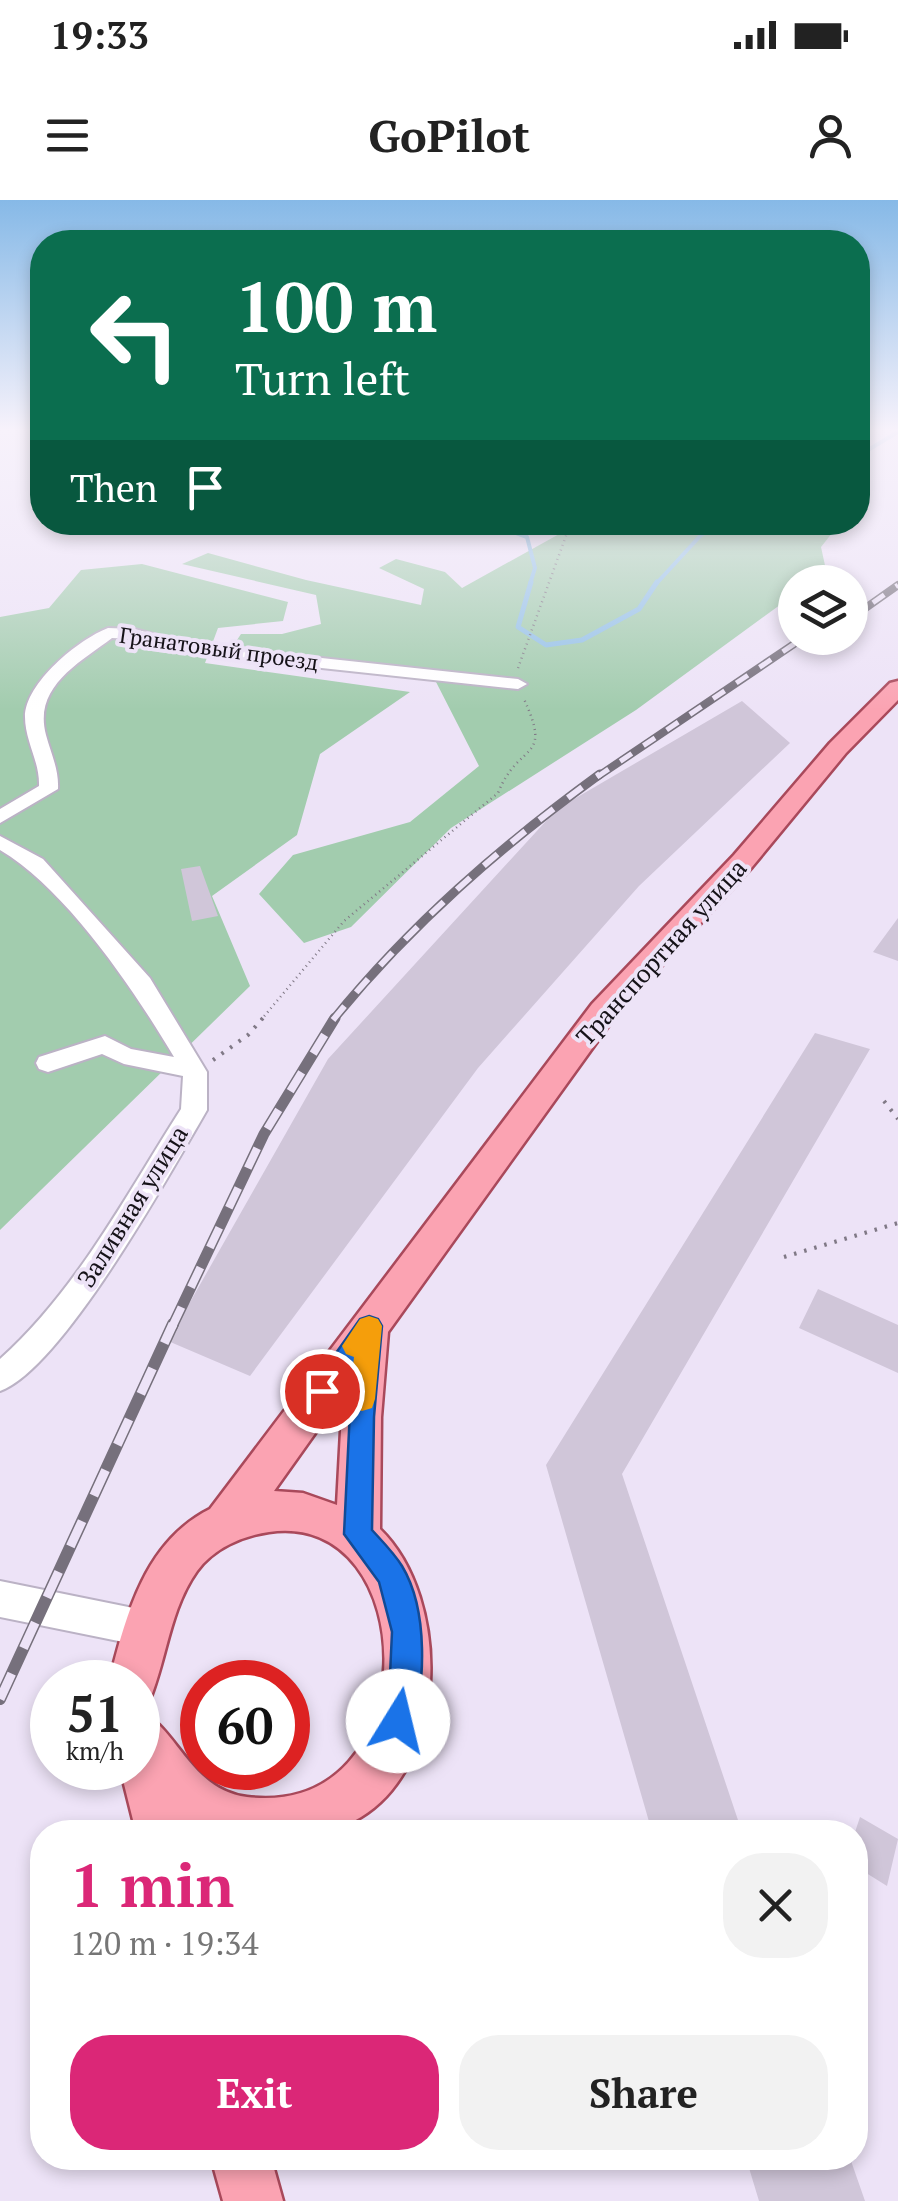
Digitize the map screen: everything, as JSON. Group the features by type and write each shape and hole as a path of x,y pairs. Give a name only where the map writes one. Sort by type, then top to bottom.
{"main road":[{"name":"Транспортная улица","path":"227,1520 603,1012 742,862 838,748 898,688"},
{"path":"358,1534 361,1417 369,1326"},
{"path":"139,1660 166,1580 187,1547 227,1520 278,1510 296,1511 358,1534 392,1575 406,1632 405,1696 390,1746 367,1780 319,1820"},
{"path":"160,1767 180,1790 220,1816 236,1820"},
{"path":"150,1790 157,1820"},
{"path":"244,2170 252,2201"}],"street":[{"name":"Гранатовый проезд","path":"0,817 48,788 47,765 31,716 40,689 108,633 134,634 192,648 518,684"},
{"path":"0,842 36,864 142,983 194,1071"},
{"path":"48,1064 105,1044 124,1056 194,1071"},
{"name":"Заливная улица","path":"0,1378 26,1358 67,1308 194,1110 198,1090 194,1071"},
{"path":"0,1599 148,1630"}],"path":[{"path":"194,1071 248,1035 344,922 498,793 506,773 535,745 538,729 518,684 518,667 566,535"},
{"path":"884,1101 898,1119"},
{"path":"784,1257 898,1223"}],"green space":[{"path":"557,535 830,535 821,547 825,565 778,565 778,606 636,710 451,828 351,927 304,943 259,894 293,855 410,822 479,766 435,680 229,652 241,634 282,634 321,624 316,595 182,564 208,553 421,605 424,589 379,568 396,559 445,572 462,588"},
{"path":"142,564 288,602 283,621 218,628 205,663 410,692 320,754 297,835 212,896 250,986 0,1230 0,617 49,608 81,570"}],"building":[{"path":"742,701 790,743 639,886 478,1068 250,1376 168,1341 328,1059 557,809"},
{"path":"200,866 218,916 192,921 181,869"},
{"path":"898,918 898,961 873,952"},
{"path":"815,1033 870,1049 622,1474 738,1820 649,1820 546,1465"},
{"path":"818,1289 898,1325 898,1373 799,1328"},
{"path":"868,1822 898,1839 887,1886 868,1874"},
{"path":"750,2170 854,2170 865,2201 759,2201"}],"waterway":[{"path":"522,535 527,537 535,568 530,584"},
{"path":"656,584 701,535"},
{"path":"531,582 518,627 546,645 582,640 639,609 657,582"}],"railway":[{"path":"868,606 898,585"},
{"path":"597,777 778,655"},
{"path":"333,1020 394,951 458,888 600,774"},
{"path":"172,1327 264,1134 335,1018"},
{"path":"0,1699 173,1324"}],"slow traffic":[{"path":"355,1346 369,1326 362,1399"}],"route":[{"path":"322,1391 369,1326 361,1417 358,1534 392,1575 406,1632 405,1696 398,1721"}]}
